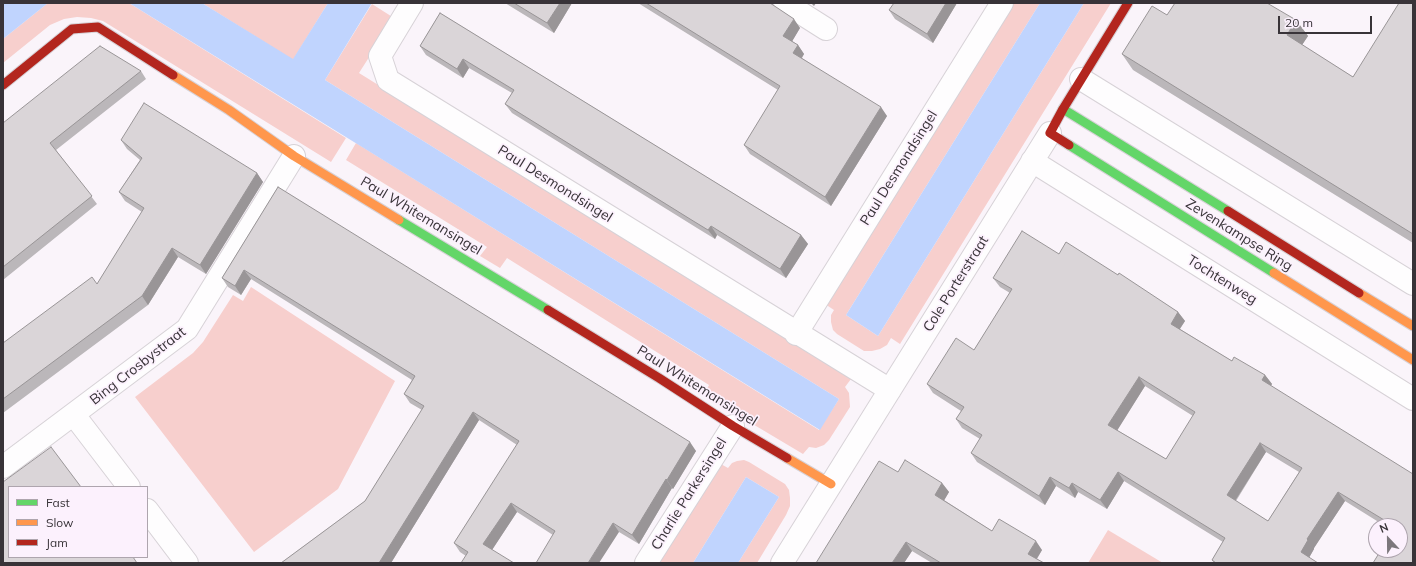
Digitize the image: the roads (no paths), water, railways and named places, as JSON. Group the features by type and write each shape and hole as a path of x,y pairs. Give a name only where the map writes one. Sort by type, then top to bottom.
{"street":[{"name":"Paul Desmondsingel","path":"412,3 380,56 388,80 796,334 890,390"},
{"path":"785,3 826,29"},
{"name":"Paul Desmondsingel","path":"796,334 1002,3"},
{"name":"Cole Porterstraat","path":"782,563 1050,133 1081,79 1128,3"},
{"name":"Paul Whitemansingel","path":"3,85 72,29 98,27 229,110 294,156 659,378 733,426 831,484"},
{"path":"1081,79 1413,284"},
{"name":"Zevenkampse Ring","path":"1063,109 1413,326"},
{"name":"Zevenkampse Ring","path":"1050,133 1413,360"},
{"name":"Bing Crosbystraat","path":"3,467 187,329 294,156"},
{"name":"Tochtenweg","path":"1032,162 1413,399"},
{"path":"74,415 128,486"},
{"name":"Charlie Parkersingel","path":"646,563 733,426"},
{"path":"148,511 187,563"}],"water":[{"path":"3,3 48,3 3,39"},
{"path":"129,3 202,3 293,59 328,3 372,3 325,80 839,399 820,430"},
{"path":"1040,3 1084,3 878,336 846,315"},
{"path":"746,477 779,497 738,563 693,563"}]}
